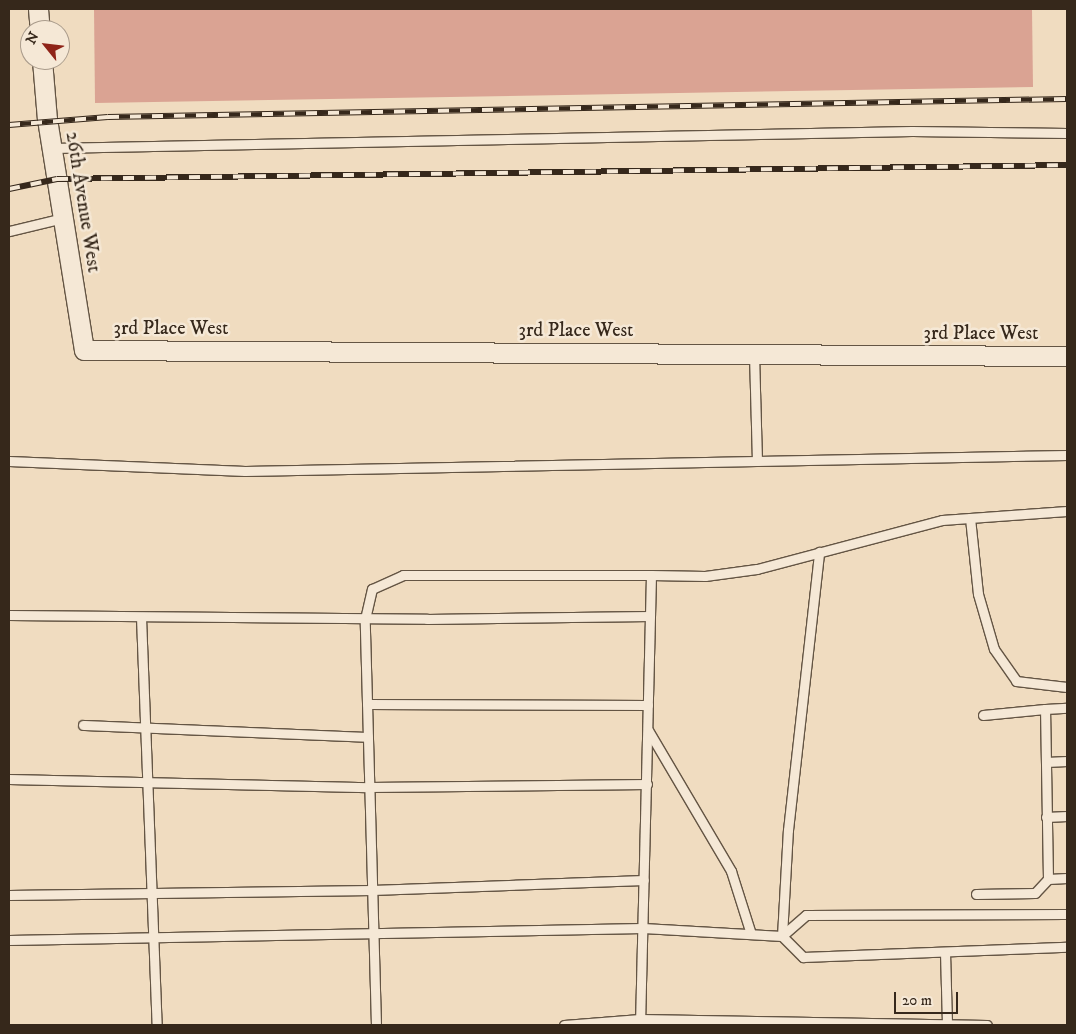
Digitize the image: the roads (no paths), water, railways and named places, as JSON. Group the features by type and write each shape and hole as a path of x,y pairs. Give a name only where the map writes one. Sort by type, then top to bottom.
{"street":[{"name":"26th Avenue West","path":"43,70 52,148 84,350"},
{"name":"3rd Place West","path":"84,350 1067,356"}],"lane":[{"path":"52,148 912,131 1067,133"},
{"path":"9,231 63,218"},
{"path":"754,354 757,461"},
{"path":"9,461 245,471 1067,456"},
{"path":"376,1025 364,619 372,589 403,575 714,575 820,552 942,520 1067,510"},
{"path":"970,518 978,594 994,649 1016,681 1067,687"},
{"path":"782,936 788,830 820,552"},
{"path":"640,1018 651,576"},
{"path":"9,616 364,619 650,616"},
{"path":"141,617 157,1025"},
{"path":"367,704 648,705"},
{"path":"983,715 1067,708"},
{"path":"1045,709 1048,879"},
{"path":"83,725 368,737"},
{"path":"648,730 731,871 751,934"},
{"path":"1046,762 1067,761"},
{"path":"9,779 369,787 647,784"},
{"path":"1046,816 1067,816"},
{"path":"976,894 1035,893 1048,879 1067,878"},
{"path":"9,895 372,890 644,880"},
{"path":"782,936 806,915 1067,914"},
{"path":"9,940 153,934 643,928 782,936 803,957 1067,947"},
{"path":"945,952 947,1024"},
{"path":"564,1025 640,1018 987,1025"}],"railway":[{"path":"9,125 108,117 1067,99"},
{"path":"9,189 57,179 1067,165"}]}
